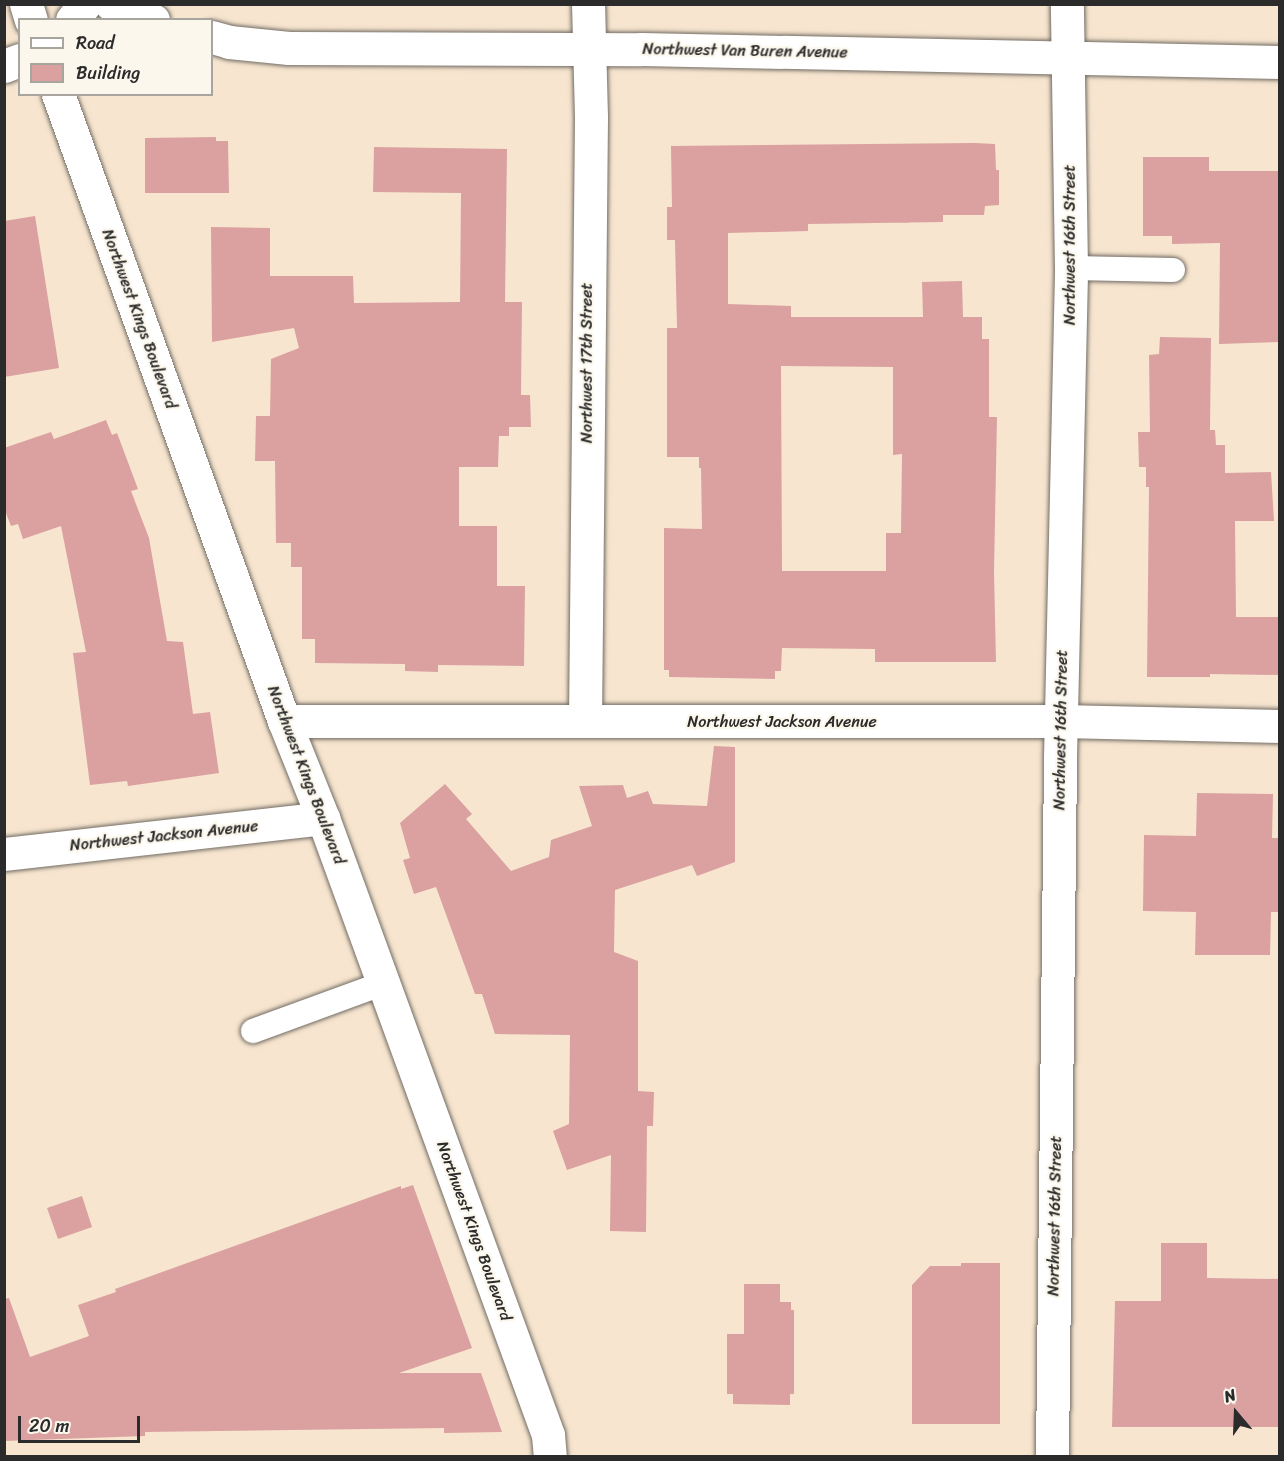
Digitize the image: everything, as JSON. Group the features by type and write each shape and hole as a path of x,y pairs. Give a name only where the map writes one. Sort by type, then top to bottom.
{"street":[{"path":"74,18 85,4"},
{"path":"111,4 148,18"},
{"name":"Northwest 17th Street","path":"585,721 591,117 588,4"},
{"name":"Northwest 16th Street","path":"1052,1456 1061,721 1071,268 1067,4"},
{"name":"Northwest Van Buren Avenue","path":"213,37 230,42 289,48 589,48 1280,62"},
{"name":"Northwest Kings Boulevard","path":"59,96 284,721 323,818 548,1435 550,1456"},
{"name":"Northwest Jackson Avenue","path":"284,721 1061,721 1280,726"},
{"name":"Northwest Jackson Avenue","path":"4,854 323,818"}],"lane":[{"path":"1071,268 1173,270"},
{"path":"253,1031 384,983"}],"building":[{"path":"216,137 216,141 228,141 229,193 145,193 145,138"},
{"path":"995,144 996,170 999,170 999,205 985,206 984,215 943,215 943,222 808,224 808,231 728,233 728,304 791,306 791,317 923,317 922,282 962,281 963,317 982,317 982,339 989,339 989,417 997,417 994,572 996,662 875,662 875,649 782,648 781,671 775,671 775,679 669,677 669,670 664,670 664,528 702,529 699,457 667,457 667,328 677,328 675,240 667,240 667,207 672,207 671,146","holes":["781,366 893,367 893,455 902,454 901,533 886,533 886,571 782,571"]},
{"path":"374,147 507,149 505,302 522,302 521,395 530,395 531,427 509,427 509,436 499,436 498,467 459,467 459,526 497,526 497,586 525,586 524,666 438,665 438,672 405,671 405,664 315,663 315,639 302,639 302,567 291,567 291,543 276,543 275,461 255,461 256,416 270,416 271,359 299,348 294,328 212,342 211,227 270,228 270,276 353,276 354,303 460,302 461,193 373,192"},
{"path":"1143,157 1209,157 1209,171 1280,171 1280,342 1219,344 1220,243 1172,244 1172,236 1143,236"},
{"path":"35,216 59,368 4,377 4,221"},
{"path":"1160,337 1211,338 1210,430 1215,430 1216,445 1225,445 1225,473 1271,472 1274,521 1235,521 1236,617 1280,617 1280,675 1210,674 1210,677 1147,677 1149,487 1146,487 1146,467 1139,467 1138,432 1150,432 1149,355 1159,354"},
{"path":"106,420 112,435 117,433 138,489 131,491 149,538 167,641 183,642 193,714 210,712 219,773 128,786 127,781 90,785 73,653 86,652 61,526 23,539 18,524 11,526 4,508 4,448 51,432 54,439"},
{"path":"714,746 735,747 735,862 697,876 692,865 615,890 614,952 638,961 638,1091 654,1092 653,1126 647,1126 646,1232 610,1231 611,1155 567,1170 553,1131 569,1124 570,1035 495,1034 482,994 475,994 436,887 414,894 403,860 410,858 400,823 445,784 472,814 466,819 511,871 549,857 551,840 592,826 579,786 623,785 627,798 648,791 653,804 707,806"},
{"path":"1197,793 1273,794 1272,838 1280,838 1280,912 1271,912 1270,955 1195,955 1196,912 1143,911 1144,835 1196,836"},
{"path":"413,1185 472,1348 399,1373 481,1373 502,1432 444,1433 444,1428 145,1432 145,1436 4,1441 4,1299 9,1298 30,1357 89,1336 78,1305 116,1292 115,1289 401,1186 401,1189"},
{"path":"82,1196 92,1227 58,1239 47,1208"},
{"path":"1161,1243 1207,1243 1207,1278 1280,1279 1280,1427 1112,1427 1115,1301 1161,1301"},
{"path":"961,1263 1000,1263 1000,1424 912,1424 912,1285 930,1266 961,1266"},
{"path":"744,1284 780,1284 780,1302 791,1302 791,1310 794,1310 794,1394 790,1394 790,1405 733,1404 733,1394 727,1394 727,1334 744,1334"}]}
